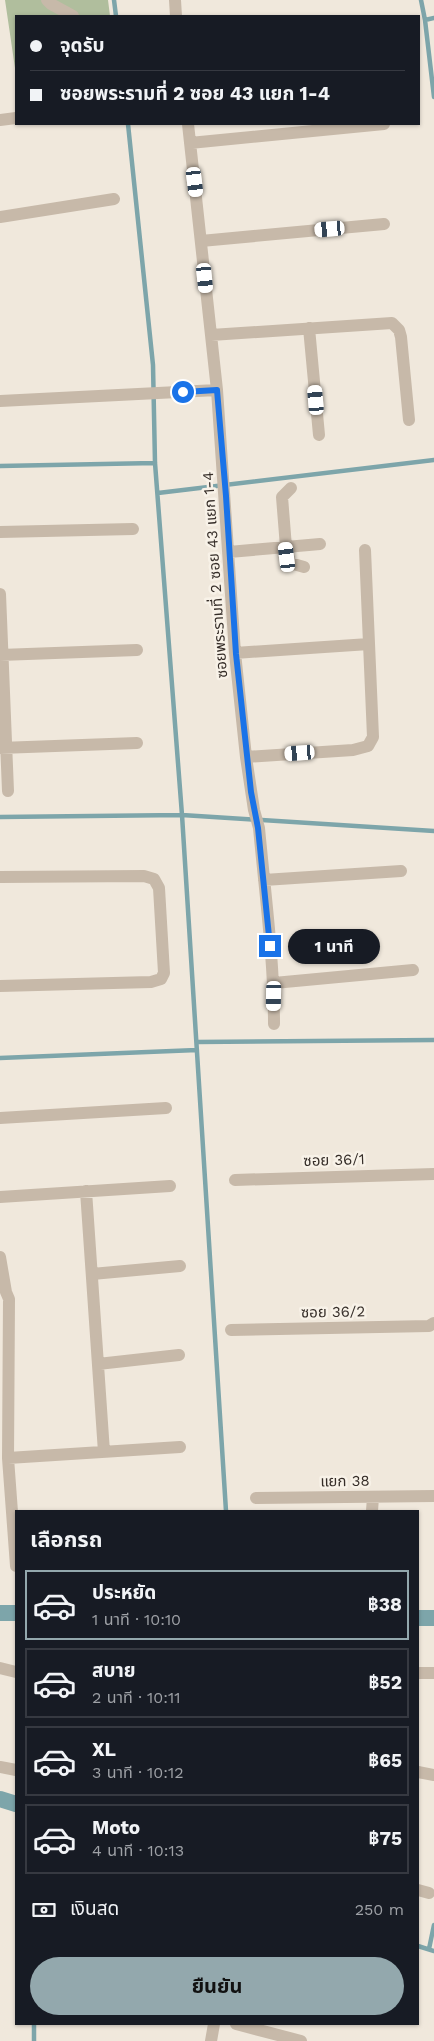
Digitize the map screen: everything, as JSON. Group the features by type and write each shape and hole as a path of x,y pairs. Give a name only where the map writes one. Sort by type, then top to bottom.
{"street":[{"path":"47,0 71,15"},
{"path":"175,0 176,15"},
{"path":"0,120 15,118"},
{"name":"ซอยพระรามที่ 2 ซอย 43 แยก 1-4","path":"188,125 217,390 236,654 246,757 258,828 274,983 274,1024"},
{"path":"190,143 374,125"},
{"path":"0,217 114,198"},
{"path":"201,241 384,224"},
{"path":"211,335 383,322 397,326 401,337 409,420"},
{"path":"309,328 319,435"},
{"path":"0,401 217,390"},
{"path":"291,488 282,497 286,547 290,563 304,567"},
{"path":"0,532 134,529"},
{"path":"229,552 320,544"},
{"path":"246,757 353,750 368,746 373,737 365,550"},
{"path":"0,594 3,748 8,791"},
{"path":"236,654 369,644"},
{"path":"1,655 137,650"},
{"path":"3,748 137,743"},
{"path":"264,880 401,871"},
{"path":"0,877 144,876 154,878 159,888 164,973 160,979 151,982 0,986"},
{"path":"274,983 413,970"},
{"path":"0,1118 166,1108"},
{"name":"ซอย 36/1","path":"236,1180 434,1174"},
{"path":"0,1196 170,1186"},
{"path":"86,1191 104,1452"},
{"path":"0,1257 6,1292 8,1458 15,1543"},
{"path":"92,1274 180,1266"},
{"name":"ซอย 36/2","path":"231,1330 429,1326 434,1323"},
{"path":"98,1364 179,1355"},
{"path":"8,1458 180,1447"},
{"path":"372,1510 373,1496"},
{"name":"แยก 38","path":"256,1498 434,1496"},
{"path":"0,1668 15,1672"},
{"path":"419,1673 434,1673"},
{"path":"0,1767 15,1770"},
{"path":"419,1772 434,1775"},
{"path":"211,2041 214,2025"},
{"path":"240,2025 302,2041"}],"green space":[{"path":"5,0 108,0 110,15 15,15 15,68"}],"waterway":[{"path":"114,0 116,15"},
{"path":"421,0 434,97"},
{"path":"425,20 434,18"},
{"path":"128,125 153,365 155,463 182,815 226,1510"},
{"path":"158,493 434,460"},
{"path":"0,466 155,463"},
{"path":"0,817 182,815 434,831"},
{"path":"197,1042 434,1040"},
{"path":"0,1058 197,1050"},
{"path":"0,1613 15,1613"},
{"path":"419,1618 434,1618"},
{"path":"0,1799 15,1804"},
{"path":"429,1949 434,1925"},
{"path":"419,1946 434,1951"},
{"path":"34,2025 34,2041"}],"route":[{"path":"183,392 217,390 236,654 246,757 258,828 270,946"}]}
